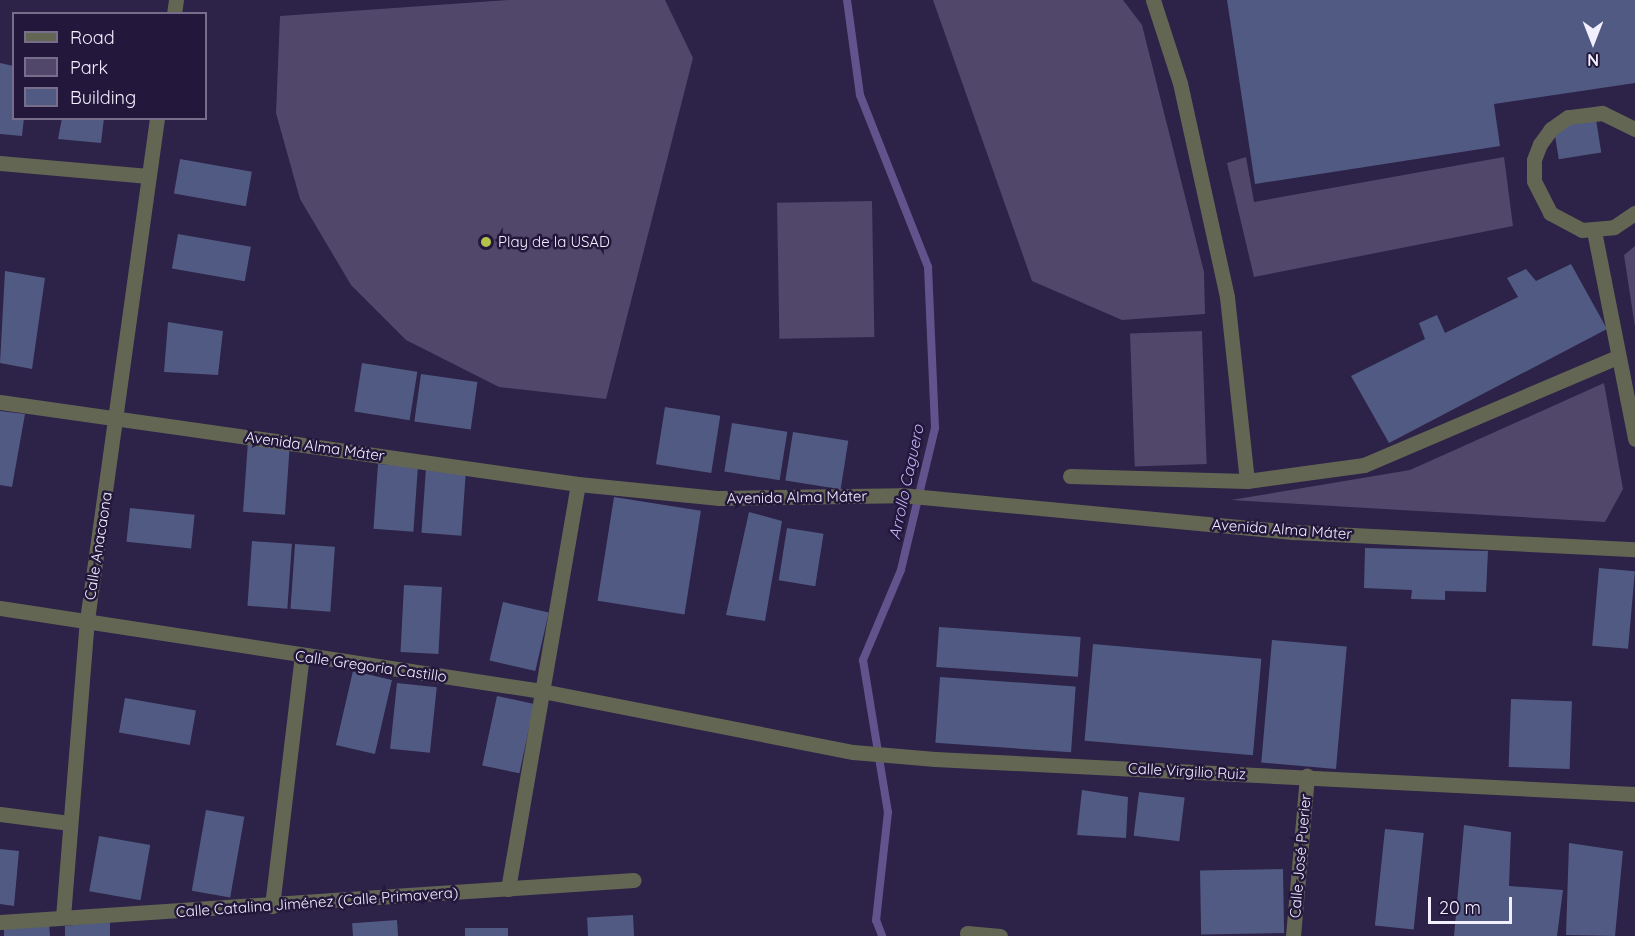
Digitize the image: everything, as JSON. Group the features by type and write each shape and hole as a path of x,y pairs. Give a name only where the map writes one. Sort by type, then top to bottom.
{"street":[{"path":"1153,0 1180,83 1227,297 1247,481"},
{"path":"1635,129 1617,117 1588,112 1568,117 1551,129 1540,144 1534,160 1533,182 1540,201 1565,225 1594,231 1614,227 1635,213"},
{"name":"Calle Anacaona","path":"63,917 87,620 118,417 157,120"},
{"path":"0,163 148,176"},
{"path":"1594,231 1617,357 1635,439"},
{"path":"1070,476 1247,481 1364,465 1617,357"},
{"name":"Avenida Alma Máter","path":"0,402 578,484 719,498 901,495 1294,532 1635,549"},
{"path":"508,889 578,484"},
{"name":"Calle Gregoria Castillo","path":"0,608 542,691 741,730"},
{"path":"272,906 303,656"},
{"name":"Calle Virgilio Ruiz","path":"741,730 904,757 1635,794"},
{"name":"Calle José Puerier","path":"1293,936 1307,776"},
{"path":"0,814 69,824"},
{"name":"Calle Catalina Jiménez (Calle Primavera)","path":"0,922 272,906 634,880"},
{"path":"967,933 1000,936"}],"green space":[{"name":"Play de la USAD","path":"508,0 665,0 693,58 606,399 499,387 406,340 351,285 300,199 276,113 280,16"},
{"path":"933,0 1123,0 1142,25 1204,272 1205,314 1122,320 1032,281"},
{"path":"1246,157 1254,202 1504,157 1513,226 1254,277 1227,163"},
{"path":"872,201 874,337 779,339 777,203"},
{"path":"1635,246 1635,327 1624,255"},
{"path":"1202,331 1207,464 1135,466 1130,334"},
{"path":"1604,383 1623,489 1605,522 1231,500 1410,470"}],"building":[{"path":"1227,0 1635,0 1635,83 1494,104 1500,146 1255,184"},
{"path":"0,63 12,66 12,120 24,120 22,136 0,134"},
{"path":"1595,113 1601,153 1559,159 1553,120"},
{"path":"62,120 104,120 101,143 58,139"},
{"path":"180,159 252,172 246,206 174,193"},
{"path":"178,234 251,247 245,281 172,268"},
{"path":"1571,264 1607,329 1389,443 1351,376 1425,339 1419,323 1437,315 1445,333 1518,297 1507,278 1526,269 1536,281"},
{"path":"5,271 45,278 32,369 0,363"},
{"path":"168,322 223,331 218,375 164,372"},
{"path":"362,363 417,372 410,420 354,411"},
{"path":"421,374 477,382 471,429 414,422"},
{"path":"665,407 720,416 711,473 656,464"},
{"path":"0,411 25,414 12,487 0,485"},
{"path":"732,423 787,432 780,480 724,471"},
{"path":"793,432 848,441 841,489 785,480"},
{"path":"248,441 290,444 285,515 243,512"},
{"path":"378,464 418,467 413,532 373,529"},
{"path":"426,468 466,471 461,536 421,533"},
{"path":"614,497 701,511 684,614 598,601"},
{"path":"130,508 195,515 191,549 126,542"},
{"path":"749,512 782,521 765,621 726,615"},
{"path":"787,528 824,534 815,586 779,580"},
{"path":"252,541 292,544 287,609 247,606"},
{"path":"295,544 335,547 330,612 290,609"},
{"path":"1365,548 1488,551 1486,592 1445,591 1445,600 1411,599 1412,590 1364,588"},
{"path":"1599,568 1635,571 1628,649 1592,646"},
{"path":"404,585 442,587 438,654 400,652"},
{"path":"503,602 549,613 535,671 490,660"},
{"path":"939,627 1081,637 1078,677 936,667"},
{"path":"1272,640 1347,647 1336,769 1261,763"},
{"path":"1093,644 1261,659 1253,755 1085,741"},
{"path":"353,671 392,680 375,754 336,745"},
{"path":"940,677 1076,686 1071,752 935,743"},
{"path":"397,683 437,687 430,753 390,749"},
{"path":"497,696 534,704 519,773 482,765"},
{"path":"125,698 196,711 190,745 119,732"},
{"path":"1511,699 1572,701 1570,769 1509,767"},
{"path":"1082,790 1128,797 1126,838 1077,835"},
{"path":"1139,792 1185,798 1179,841 1134,836"},
{"path":"206,810 244,817 230,898 192,891"},
{"path":"1464,825 1511,832 1509,886 1563,890 1557,936 1454,936"},
{"path":"1385,829 1424,833 1414,930 1375,925"},
{"path":"99,836 150,845 140,900 89,891"},
{"path":"1569,843 1623,851 1615,936 1566,935"},
{"path":"0,849 19,851 14,906 0,904"},
{"path":"1283,869 1284,933 1201,934 1200,870"},
{"path":"633,915 634,936 588,936 587,917"},
{"path":"397,920 398,936 353,936 352,923"},
{"path":"110,921 110,936 65,936 65,926"},
{"path":"49,922 50,936 4,936 4,927"},
{"path":"465,928 508,928 508,936 465,936"}],"waterway":[{"name":"Arrollo Caguero","path":"847,0 860,95 928,267 935,428 901,570 863,660 888,812 876,920 882,936"}],"place":[{"name":"Play de la USAD","path":"486,242"}]}
